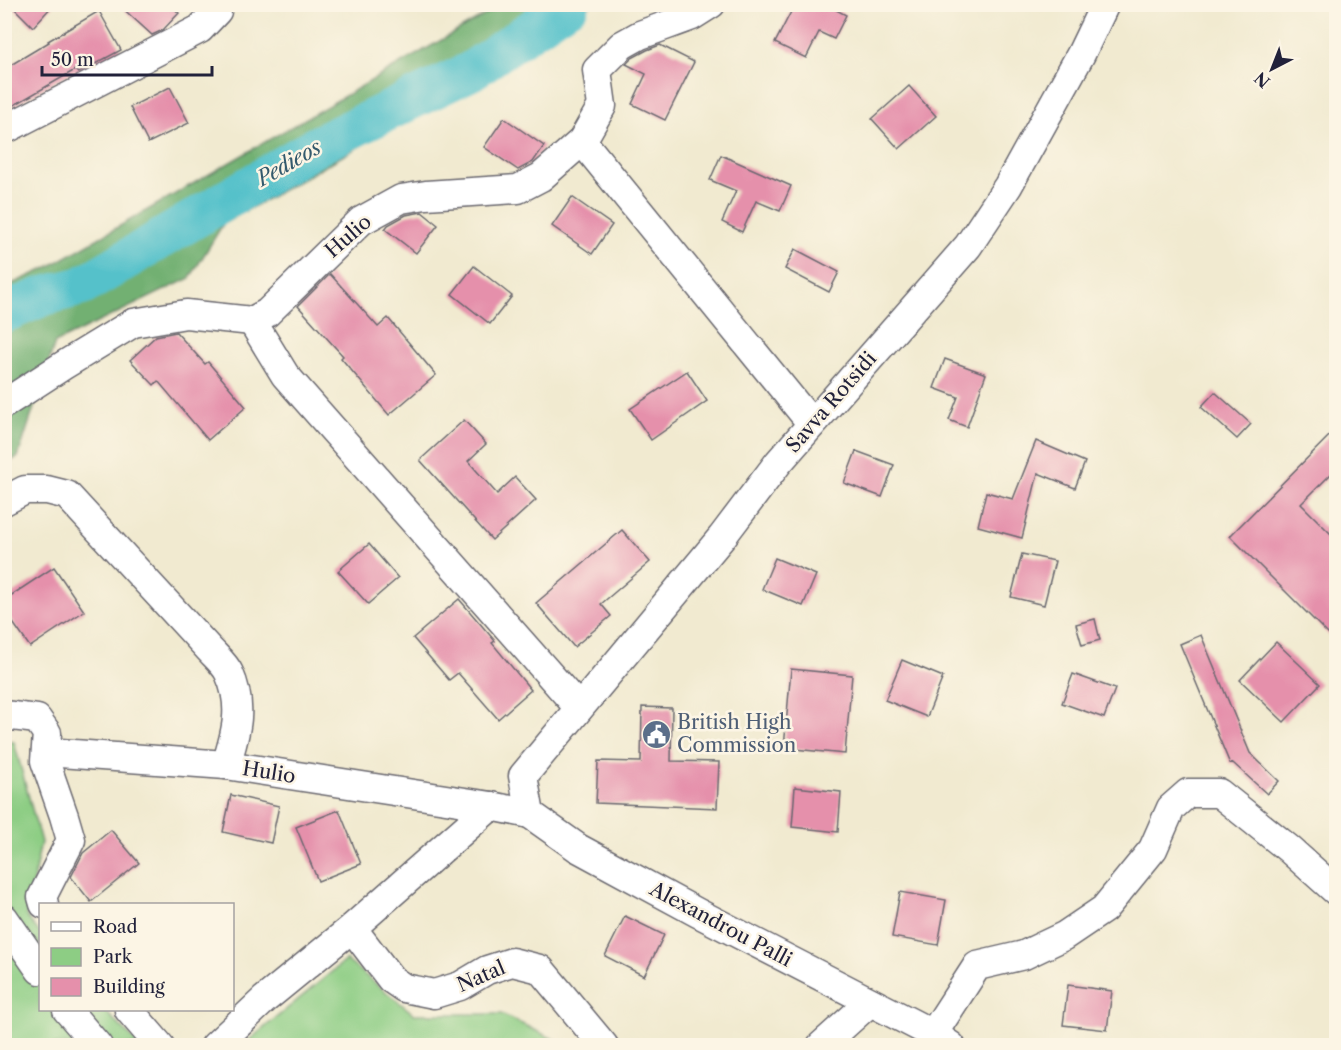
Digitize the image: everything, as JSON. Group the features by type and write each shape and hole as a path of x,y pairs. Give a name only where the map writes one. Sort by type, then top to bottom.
{"street":[{"name":"Hulio","path":"252,321 267,313 361,220 402,199 437,194 518,189 541,177 582,141 602,106 597,70 622,45 640,35 692,16 711,4"},
{"name":"Savva Rotsidi","path":"530,814 523,776 722,537 778,462 968,246 1008,186 1105,4"},
{"path":"4,130 200,29 217,8"},
{"path":"582,141 812,424"},
{"path":"4,404 133,323 186,314 252,321 285,375 579,708"},
{"name":"Hulio","path":"4,501 25,490 47,490 67,495 229,672 237,699 237,710 236,732 226,765 530,814"},
{"path":"4,715 37,719 47,733 45,761 71,840 42,897 44,903"},
{"path":"46,752 226,765"},
{"path":"942,1040 977,966 1024,955 1064,936 1104,909 1153,849 1171,807 1188,793 1219,793 1289,849 1336,891"},
{"path":"215,1046 266,999 352,928 491,806"},
{"name":"Alexandrou Palli","path":"530,814 578,848 942,1040"},
{"path":"4,918 39,969"},
{"name":"Natal","path":"352,928 391,979 404,988 434,994 460,986 487,970 512,962 540,969 604,1046"},
{"path":"821,1046 870,1002"},
{"path":"68,1011 98,1046"},
{"path":"130,1011 160,1046"}],"green space":[{"path":"502,5 590,5 437,102 223,224 190,278 55,343 18,457 5,464 5,287 47,268"},
{"path":"4,741 14,742 41,842 26,916 39,932 39,1011 105,1011 139,1045 5,1045"},
{"path":"346,960 414,1014 501,1014 566,1045 242,1046"}],"building":[{"path":"10,4 54,4 33,27"},
{"path":"118,4 169,4 179,13 163,30 152,35"},
{"path":"795,4 825,4 846,15 834,39 819,32 806,58 775,43"},
{"path":"99,11 121,50 78,73 75,70 4,111 4,69"},
{"path":"660,45 694,62 665,120 632,104 646,74 626,64 632,58"},
{"path":"909,86 936,116 899,149 872,119"},
{"path":"170,87 189,123 148,143 130,107"},
{"path":"504,118 544,146 533,162 518,170 484,147"},
{"path":"721,155 791,186 780,211 756,201 742,232 722,222 736,191 710,180"},
{"path":"572,197 612,225 592,254 552,226"},
{"path":"422,212 438,225 416,253 385,229 406,215"},
{"path":"795,249 839,272 829,292 785,269"},
{"path":"474,266 512,296 490,324 452,294"},
{"path":"330,274 378,327 388,318 436,375 389,415 341,358 343,356 298,306"},
{"path":"176,332 205,364 208,362 246,407 208,440 158,381 154,385 130,360 156,336"},
{"path":"945,359 986,374 967,427 949,420 958,397 934,388"},
{"path":"687,371 707,401 651,440 630,409"},
{"path":"1215,392 1251,424 1237,439 1201,407"},
{"path":"464,420 486,444 468,461 497,494 515,477 536,500 492,540 420,460"},
{"path":"1336,429 1336,469 1301,504 1336,539 1336,642 1230,536"},
{"path":"1036,441 1085,462 1075,488 1038,473 1022,538 978,526 986,492 1013,499"},
{"path":"856,451 894,465 882,497 844,483"},
{"path":"622,530 650,562 601,604 611,616 574,647 536,603"},
{"path":"369,544 398,578 368,604 338,571"},
{"path":"1022,554 1055,561 1044,605 1011,597"},
{"path":"775,558 816,575 803,606 762,589"},
{"path":"54,567 84,611 30,647 4,610 4,600"},
{"path":"459,599 495,641 492,643 531,690 498,719 458,673 449,680 413,638"},
{"path":"1095,619 1100,640 1082,645 1076,624"},
{"path":"1201,635 1250,753 1279,781 1267,794 1233,763 1230,764 1180,644"},
{"path":"1276,642 1320,684 1284,722 1240,680"},
{"path":"902,660 943,677 927,717 885,700"},
{"path":"791,669 852,675 845,754 784,748"},
{"path":"1073,674 1115,689 1104,718 1062,703"},
{"name":"British High Commission","path":"642,707 672,708 671,761 719,762 717,808 596,803 598,761 641,762"},
{"path":"795,787 841,792 838,832 792,827"},
{"path":"231,795 279,806 271,843 223,832"},
{"path":"339,810 361,864 318,881 296,827"},
{"path":"111,830 139,863 91,902 71,877 83,853"},
{"path":"900,892 946,900 938,945 892,937"},
{"path":"625,916 664,935 644,976 605,956"},
{"path":"1068,985 1112,991 1107,1030 1063,1025"}],"waterway":[{"name":"Pedieos","path":"4,313 44,296 82,286 318,145 471,71 569,4"}],"place":[{"name":"British High Commission","path":"656,734"}]}
